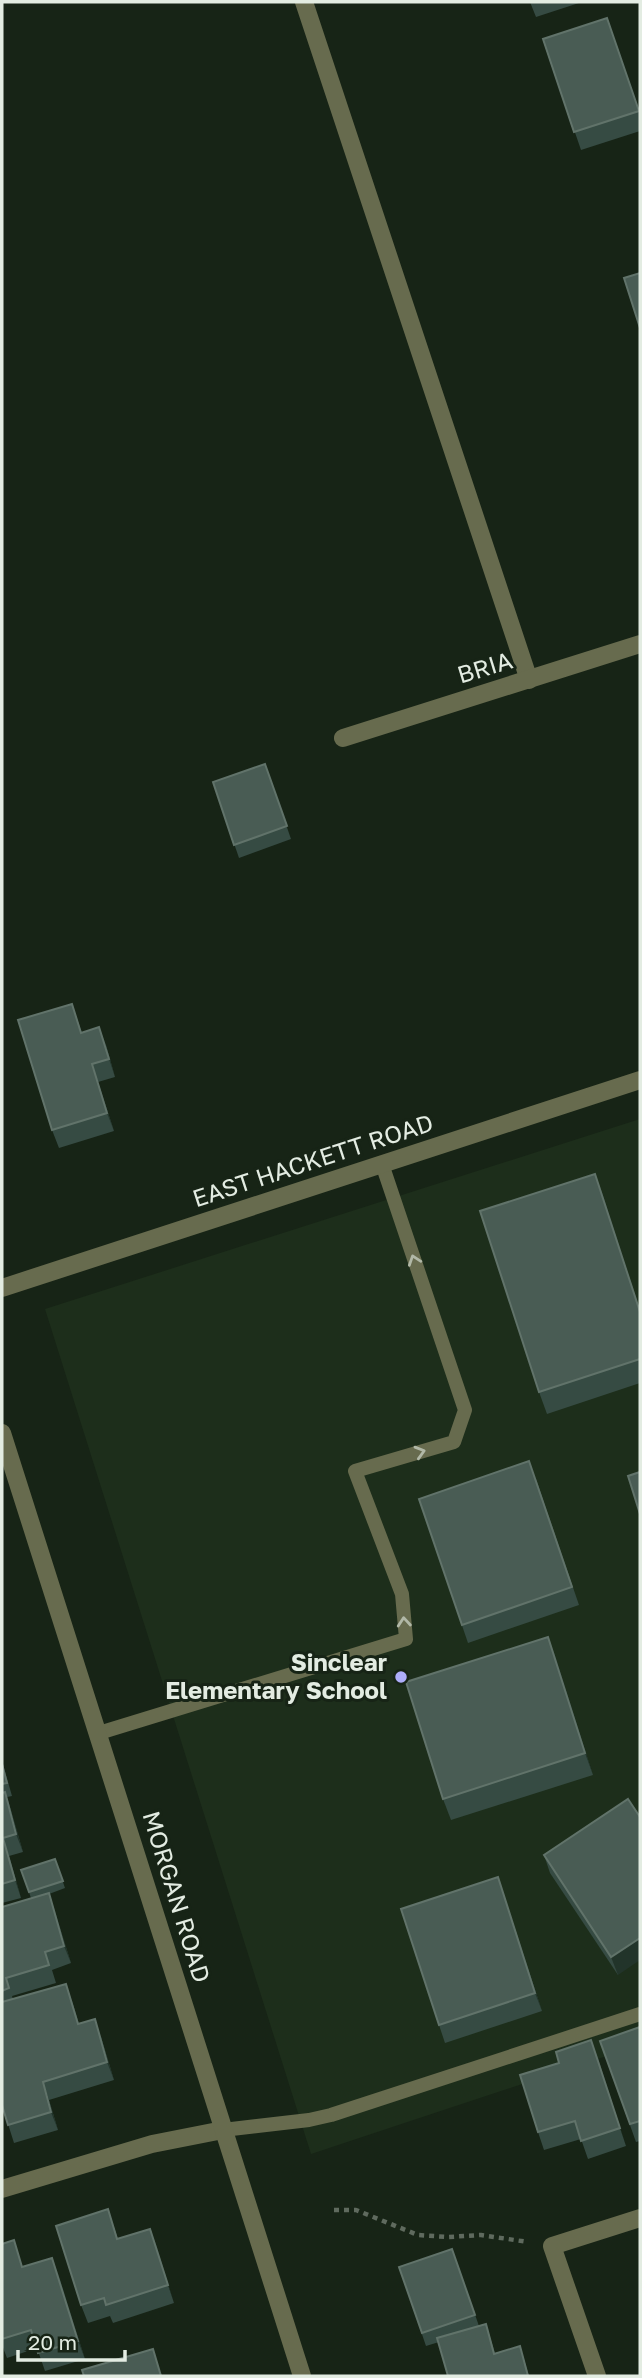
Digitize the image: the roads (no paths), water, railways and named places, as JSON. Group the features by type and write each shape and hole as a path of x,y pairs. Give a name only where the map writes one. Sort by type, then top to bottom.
{"street":[{"path":"304,2 529,680"},
{"name":"BRIA","path":"343,738 640,645"},
{"name":"EAST HACKETT ROAD","path":"2,1288 640,1080"},
{"name":"MORGAN ROAD","path":"2,1433 302,2376"},
{"path":"2,2189 152,2144 223,2130"},
{"path":"597,2376 552,2246 640,2218"}],"lane":[{"path":"99,1733 406,1639 402,1594 355,1471 454,1442 465,1410 382,1164"},
{"path":"223,2130 331,2115 640,2014"}],"place":[{"name":"Sinclear Elementary School","path":"401,1677"}]}
